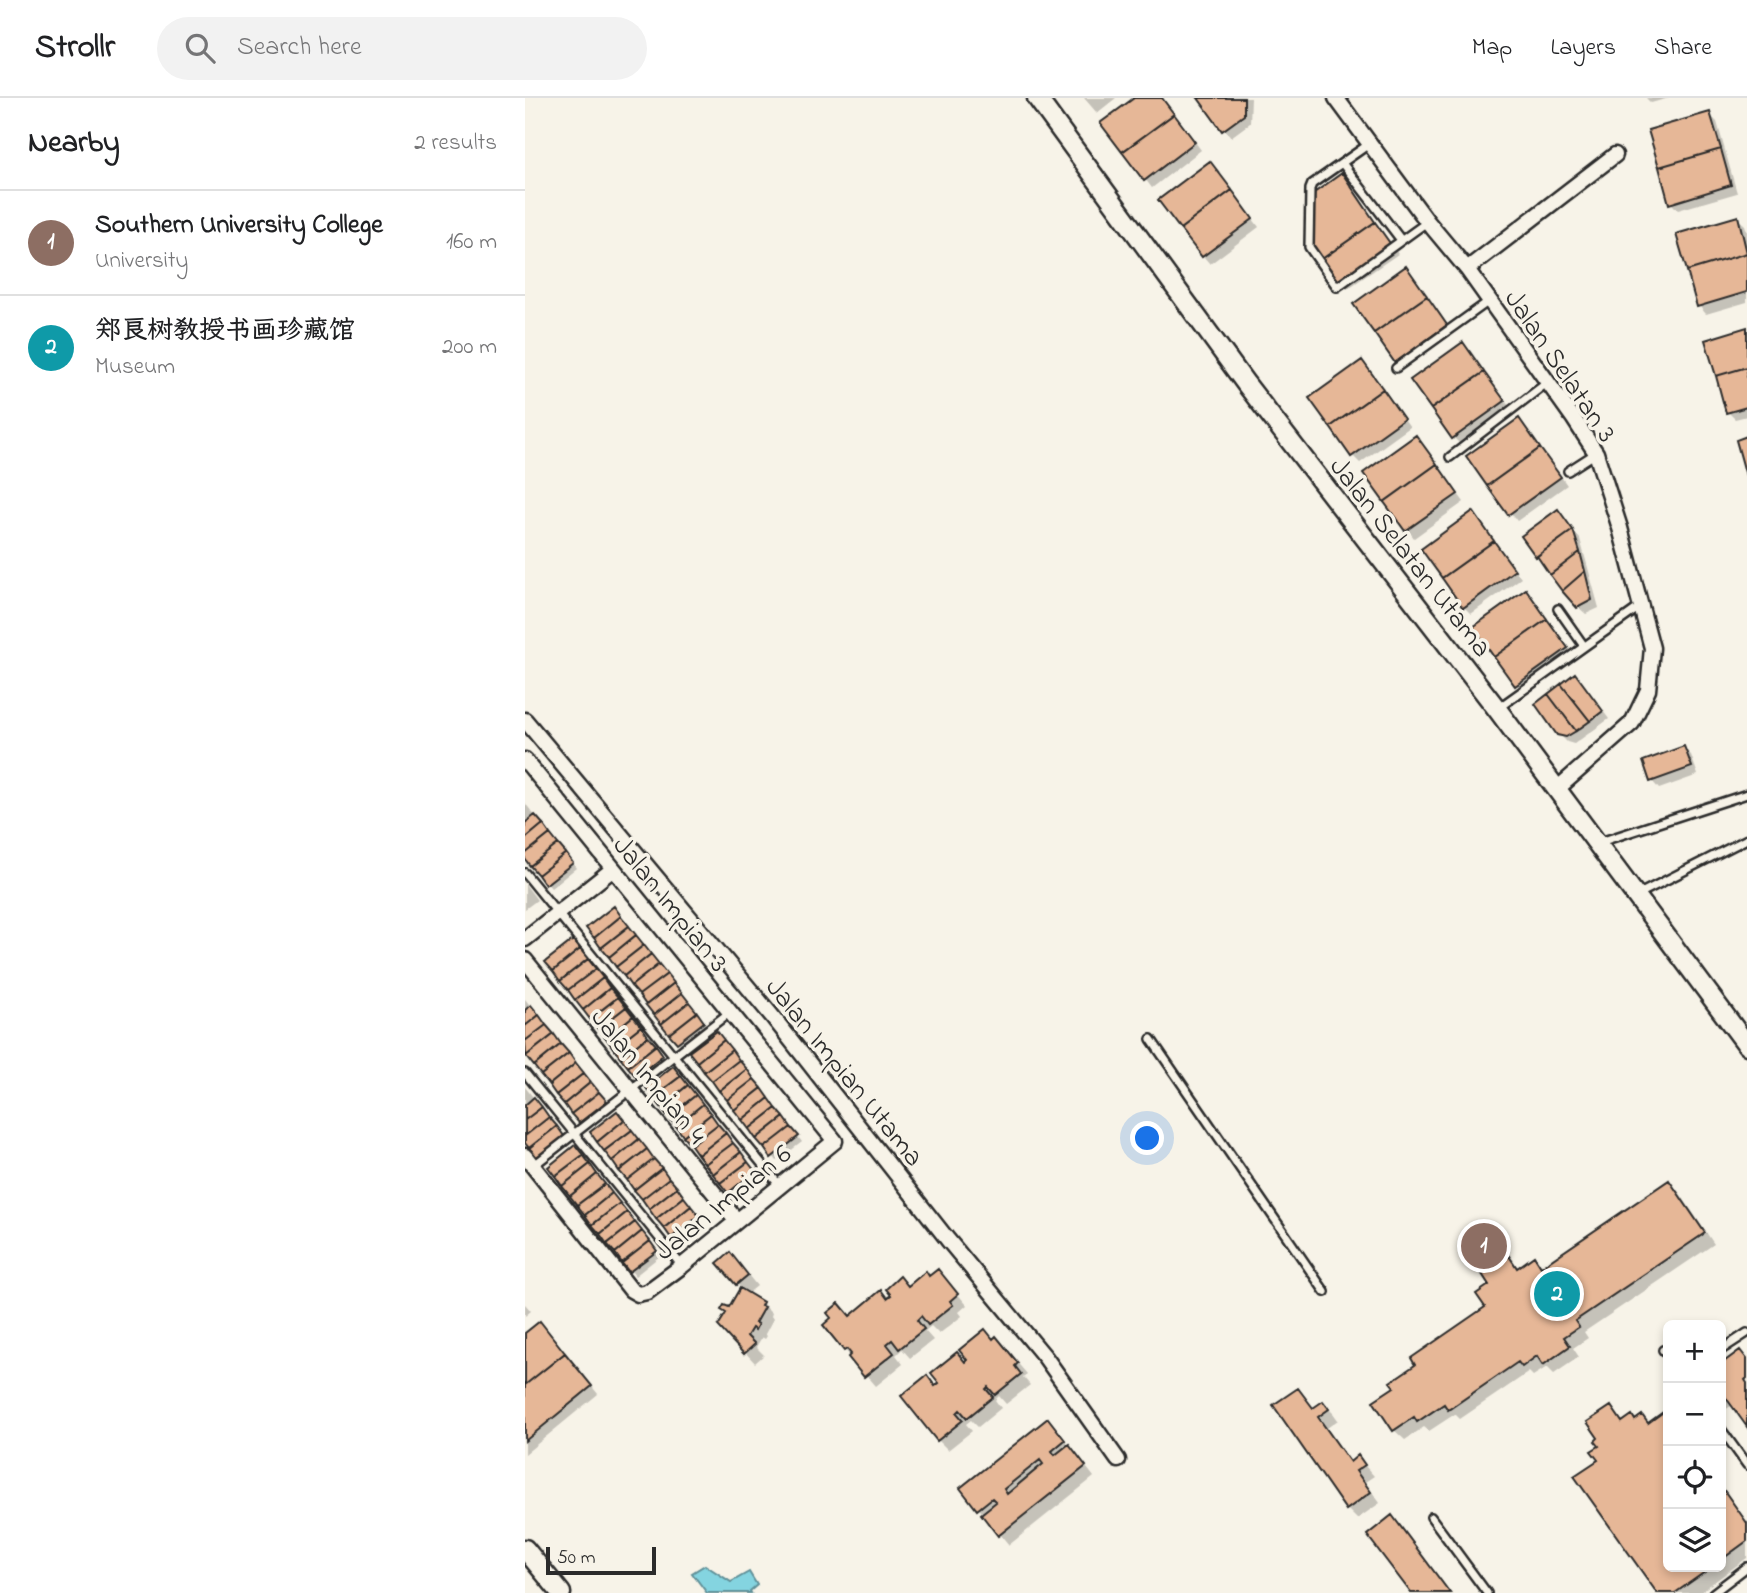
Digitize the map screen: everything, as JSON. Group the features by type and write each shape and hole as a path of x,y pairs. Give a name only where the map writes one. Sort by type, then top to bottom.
{"street":[{"name":"Jalan Selatan Utama","path":"1037,98 1245,384 1497,709 1747,1045"},
{"name":"Jalan Selatan 3","path":"1336,98 1427,221 1467,270 1596,453 1652,648 1648,690 1632,723 1557,789"},
{"path":"1467,270 1615,155"},
{"name":"Jalan Impian Utama","path":"525,720 781,1027 948,1240 1045,1357 1118,1460"},
{"name":"Jalan Impian 3","path":"525,760 835,1141"},
{"path":"525,939 613,869"},
{"name":"Jalan Impian 4","path":"525,960 737,1221"},
{"name":"Jalan Impian 6","path":"529,1161 631,1290 638,1294 647,1292 682,1266 835,1141"},
{"path":"525,1549 561,1593"}],"lane":[{"path":"1369,144 1311,184 1309,247 1336,287 1427,221"},
{"path":"1342,163 1401,240"},
{"path":"1396,368 1489,301"},
{"path":"1450,457 1548,382"},
{"path":"1568,471 1596,453"},
{"path":"1497,709 1642,606"},
{"path":"1558,609 1584,646"},
{"path":"1596,844 1747,794"},
{"path":"1635,896 1747,839"},
{"path":"525,873 780,1186"},
{"path":"529,1161 574,1134 730,1012"},
{"path":"1151,1039 1325,1292"},
{"path":"525,1073 682,1266"},
{"path":"1726,1347 1747,1333"},
{"path":"1726,1436 1747,1465"},
{"path":"1431,1517 1487,1593"},
{"path":"1713,1593 1747,1567"}],"water":[{"path":"705,1565 731,1582 749,1572 757,1585 751,1593 707,1593 692,1573"}],"building":[{"path":"1134,98 1162,98 1174,114 1122,152 1100,123"},
{"path":"1198,98 1244,98 1244,115 1222,131"},
{"path":"1710,112 1721,149 1659,167 1648,130"},
{"path":"1174,114 1195,142 1144,181 1122,152"},
{"path":"1721,149 1731,185 1669,204 1659,167"},
{"path":"1210,161 1232,190 1180,229 1158,200"},
{"path":"1342,173 1375,222 1322,259 1313,246 1314,193"},
{"path":"1232,190 1253,219 1202,257 1180,229"},
{"path":"1738,216 1747,253 1687,271 1676,234"},
{"path":"1375,222 1392,246 1339,283 1322,259"},
{"path":"1747,253 1747,292 1697,307 1687,271"},
{"path":"1406,266 1427,296 1374,333 1353,304"},
{"path":"1427,296 1447,325 1395,363 1374,333"},
{"path":"1747,327 1747,367 1716,376 1705,340"},
{"path":"1463,342 1484,372 1431,409 1410,380"},
{"path":"1362,360 1383,389 1330,427 1309,398"},
{"path":"1747,367 1747,407 1726,413 1716,376"},
{"path":"1484,372 1505,401 1452,439 1431,409"},
{"path":"1383,389 1404,419 1351,457 1330,427"},
{"path":"1519,418 1540,448 1487,486 1466,456"},
{"path":"1416,435 1437,464 1384,502 1363,473"},
{"path":"1747,436 1747,476 1746,476 1736,440"},
{"path":"1540,448 1561,477 1508,515 1487,486"},
{"path":"1437,464 1458,494 1405,531 1384,502"},
{"path":"1558,509 1573,530 1536,557 1521,536"},
{"path":"1473,511 1494,541 1442,578 1421,549"},
{"path":"1573,530 1580,552 1550,575 1537,556"},
{"path":"1494,541 1515,570 1463,608 1442,578"},
{"path":"1580,552 1585,571 1562,591 1550,575"},
{"path":"1585,571 1592,600 1577,608 1562,591"},
{"path":"1526,589 1547,619 1494,657 1473,627"},
{"path":"1547,619 1568,648 1515,686 1494,657"},
{"path":"1575,673 1603,711 1590,721 1561,684"},
{"path":"1561,684 1590,721 1576,731 1548,694"},
{"path":"1548,694 1576,731 1566,737 1557,735 1535,704"},
{"path":"1684,746 1692,767 1650,782 1643,761"},
{"path":"535,815 543,824 525,839 525,823"},
{"path":"543,824 550,834 525,854 525,839"},
{"path":"550,834 558,844 530,866 525,854"},
{"path":"558,844 566,853 538,875 530,866"},
{"path":"566,853 573,863 545,885 538,875"},
{"path":"614,906 621,916 594,938 586,928"},
{"path":"621,916 629,926 601,948 594,938"},
{"path":"629,926 636,935 609,957 601,948"},
{"path":"636,935 644,945 616,967 609,957"},
{"path":"573,940 580,949 553,971 545,962"},
{"path":"644,945 651,954 624,976 616,967"},
{"path":"580,949 588,959 560,981 553,971"},
{"path":"651,954 659,964 631,986 624,976"},
{"path":"588,959 596,969 568,990 560,981"},
{"path":"659,964 667,974 639,995 631,986"},
{"path":"596,969 603,978 575,1000 568,990"},
{"path":"667,974 674,983 646,1005 639,995"},
{"path":"603,978 610,988 583,1010 575,1000"},
{"path":"674,983 682,993 654,1015 646,1005"},
{"path":"610,988 618,997 590,1019 583,1010"},
{"path":"682,993 689,1002 661,1024 654,1015"},
{"path":"618,997 626,1007 598,1029 590,1019"},
{"path":"689,1002 697,1012 669,1034 661,1024"},
{"path":"531,1005 539,1015 525,1026 525,1010"},
{"path":"626,1007 633,1016 606,1038 598,1029"},
{"path":"697,1012 704,1022 677,1043 669,1034"},
{"path":"539,1015 546,1025 525,1041 525,1026"},
{"path":"633,1016 641,1026 613,1048 606,1038"},
{"path":"546,1025 554,1034 526,1056 525,1041"},
{"path":"641,1026 648,1036 621,1058 613,1048"},
{"path":"717,1031 724,1040 697,1062 689,1052"},
{"path":"554,1034 561,1044 534,1066 526,1056"},
{"path":"648,1036 656,1045 628,1067 621,1058"},
{"path":"724,1040 732,1050 704,1072 697,1062"},
{"path":"561,1044 569,1053 541,1075 534,1066"},
{"path":"656,1045 663,1055 636,1077 628,1067"},
{"path":"732,1050 739,1060 712,1081 704,1072"},
{"path":"569,1053 576,1063 549,1085 541,1075"},
{"path":"739,1060 747,1069 719,1091 712,1081"},
{"path":"576,1063 584,1073 556,1095 549,1085"},
{"path":"673,1066 681,1076 653,1097 646,1088"},
{"path":"747,1069 754,1079 727,1100 719,1091"},
{"path":"584,1073 591,1082 564,1104 556,1095"},
{"path":"681,1076 688,1085 661,1107 653,1097"},
{"path":"754,1079 762,1088 734,1110 727,1100"},
{"path":"591,1082 599,1092 571,1114 564,1104"},
{"path":"688,1085 696,1095 668,1117 661,1107"},
{"path":"762,1088 769,1098 742,1120 734,1110"},
{"path":"599,1092 607,1101 579,1123 571,1114"},
{"path":"696,1095 703,1104 676,1126 668,1117"},
{"path":"534,1097 542,1107 525,1120 525,1105"},
{"path":"769,1098 776,1108 749,1129 742,1120"},
{"path":"703,1104 711,1114 683,1136 676,1126"},
{"path":"542,1107 549,1117 525,1136 525,1120"},
{"path":"776,1108 784,1117 756,1139 749,1129"},
{"path":"617,1111 624,1120 597,1142 590,1132"},
{"path":"711,1114 718,1124 691,1145 683,1136"},
{"path":"549,1117 557,1126 529,1148 525,1143 525,1136"},
{"path":"784,1117 791,1127 764,1148 756,1139"},
{"path":"624,1120 632,1130 604,1151 597,1142"},
{"path":"718,1124 726,1133 698,1155 691,1145"},
{"path":"557,1126 564,1136 537,1158 529,1148"},
{"path":"791,1127 799,1136 771,1158 764,1148"},
{"path":"632,1130 639,1139 612,1161 604,1151"},
{"path":"726,1133 733,1143 705,1164 698,1155"},
{"path":"639,1139 647,1149 619,1171 612,1161"},
{"path":"733,1143 741,1152 713,1174 705,1164"},
{"path":"575,1145 583,1155 555,1176 548,1167"},
{"path":"647,1149 654,1159 627,1180 619,1171"},
{"path":"741,1152 748,1162 720,1183 713,1174"},
{"path":"583,1155 590,1164 562,1186 555,1176"},
{"path":"654,1159 662,1168 634,1190 627,1180"},
{"path":"748,1162 755,1171 728,1193 720,1183"},
{"path":"590,1164 597,1174 570,1196 562,1186"},
{"path":"662,1168 669,1178 642,1199 634,1190"},
{"path":"597,1174 605,1184 577,1205 570,1196"},
{"path":"669,1178 677,1187 649,1209 642,1199"},
{"path":"1669,1180 1705,1233 1575,1321 1579,1327 1564,1337 1570,1346 1543,1365 1537,1356 1522,1367 1518,1362 1448,1410 1444,1404 1417,1422 1414,1417 1393,1431 1373,1401 1394,1387 1390,1382 1415,1365 1411,1358 1485,1307 1476,1294 1489,1285 1482,1274 1509,1256 1517,1268 1534,1256 1541,1267"},
{"path":"605,1184 612,1193 585,1215 577,1205"},
{"path":"677,1187 684,1197 656,1219 649,1209"},
{"path":"612,1193 620,1203 592,1225 585,1215"},
{"path":"684,1197 691,1206 664,1228 656,1219"},
{"path":"620,1203 627,1212 600,1234 592,1225"},
{"path":"691,1206 699,1216 671,1238 664,1228"},
{"path":"627,1212 635,1222 607,1244 600,1234"},
{"path":"635,1222 642,1231 615,1253 607,1244"},
{"path":"642,1231 650,1241 622,1263 615,1253"},
{"path":"650,1241 657,1251 629,1272 622,1263"},
{"path":"730,1252 748,1275 736,1285 717,1263"},
{"path":"938,1269 958,1294 950,1301 953,1305 928,1325 921,1316 917,1320 924,1329 899,1349 892,1340 887,1344 894,1353 864,1377 848,1357 851,1354 847,1349 844,1351 823,1325 831,1318 827,1313 839,1303 850,1316 881,1290 887,1298 891,1295 886,1289 900,1276 908,1286 926,1271 929,1276"},
{"path":"740,1288 763,1302 761,1306 764,1307 755,1323 758,1324 755,1330 752,1328 747,1336 755,1344 744,1354 718,1326 726,1313 721,1310 724,1305 729,1307"},
{"path":"540,1321 565,1353 525,1385 525,1333"},
{"path":"985,1329 993,1339 996,1336 1018,1363 1015,1366 1021,1374 995,1395 988,1387 986,1389 993,1397 967,1418 960,1410 957,1413 963,1420 937,1441 901,1396 927,1375 935,1386 939,1383 931,1373 957,1352 965,1362 967,1360 959,1350"},
{"path":"1740,1350 1747,1359 1747,1427 1726,1398 1726,1360"},
{"path":"565,1353 592,1386 525,1441 525,1385"},
{"path":"1298,1388 1313,1408 1323,1401 1329,1409 1318,1417 1350,1462 1358,1455 1365,1465 1356,1471 1371,1492 1346,1510 1273,1405"},
{"path":"1611,1406 1622,1422 1632,1415 1635,1420 1642,1415 1648,1423 1663,1412 1663,1572 1705,1572 1675,1593 1657,1593 1574,1476 1598,1460 1591,1451 1599,1446 1595,1441 1598,1438 1587,1422"},
{"path":"1048,1418 1065,1440 1052,1451 1055,1455 1069,1444 1086,1466 998,1536 981,1514 996,1502 992,1498 977,1510 960,1488","holes":["1040,1460 1043,1464 1007,1494 1004,1489"]},
{"path":"1726,1493 1747,1523 1747,1541 1726,1556"},
{"path":"1392,1515 1450,1593 1411,1593 1367,1535"}],"place":[{"name":"Southern University College","path":"1484,1246"},
{"name":"郑良树教授书画珍藏馆","path":"1557,1294"}]}
